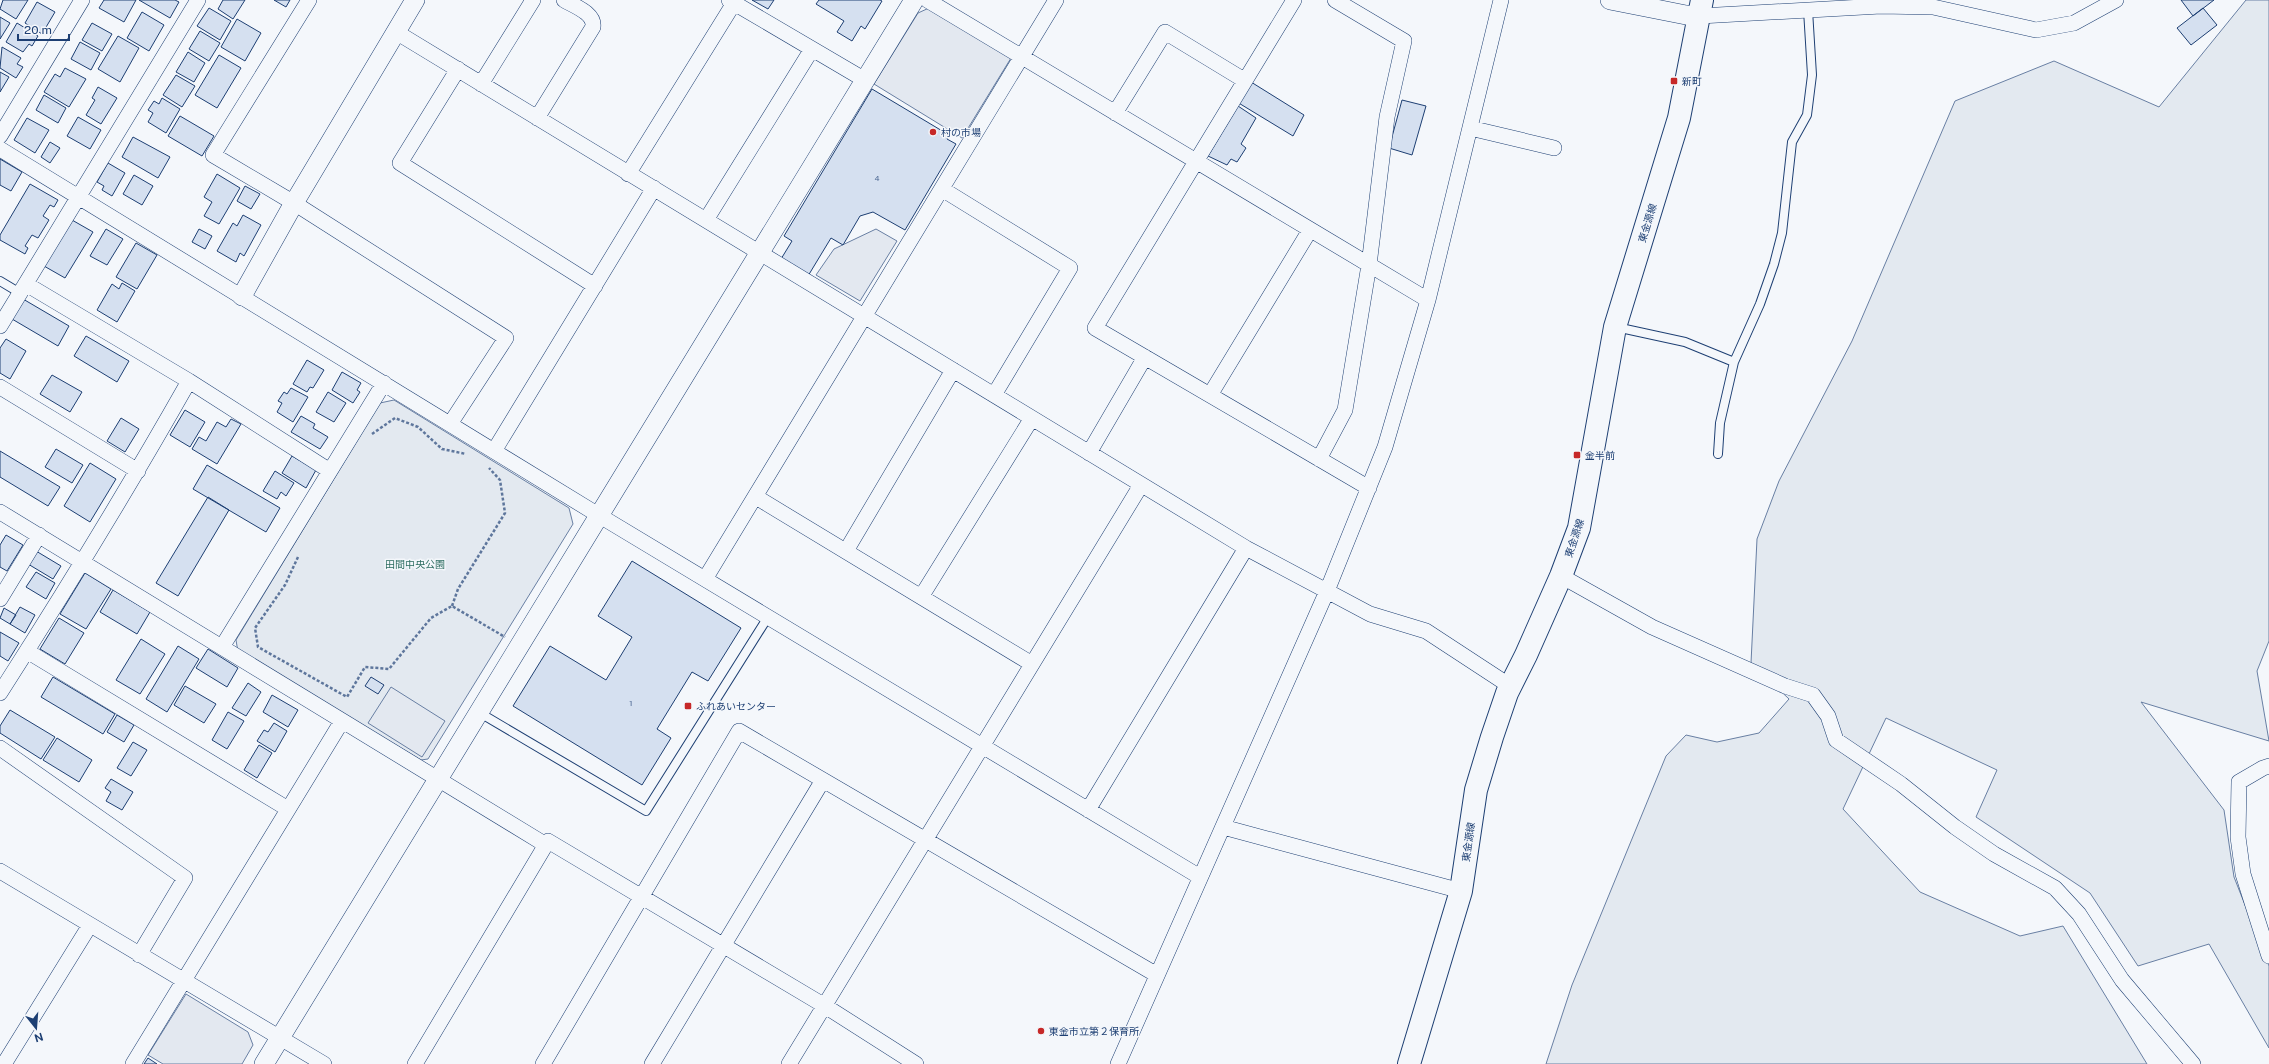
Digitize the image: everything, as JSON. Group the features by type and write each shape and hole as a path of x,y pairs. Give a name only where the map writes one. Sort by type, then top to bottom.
{"main road":[{"name":"東金源線","path":"1409,1064 1461,891 1476,790 1492,737 1510,686 1526,655 1561,576 1579,528 1615,327 1678,118 1701,8"}],"street":[{"path":"0,136 82,0"},
{"path":"0,326 198,0"},
{"path":"309,0 212,155 294,203 506,338 450,424"},
{"path":"242,296 294,203 415,0"},
{"path":"481,84 533,0"},
{"path":"537,118 593,27 593,23 589,15 564,0"},
{"path":"264,1064 440,779 914,0"},
{"path":"927,0 1428,300"},
{"path":"705,579 866,317 1056,0"},
{"path":"1294,0 1194,161 1095,328 1369,488"},
{"path":"1319,459 1345,410 1369,265 1387,117 1404,42 1334,0"},
{"path":"1118,1064 1327,591 1385,447 1428,300 1501,0"},
{"path":"1610,0 1686,15 1701,8 1808,10 1897,3 1933,7 2036,30 2074,23 2116,0"},
{"path":"628,174 731,2 865,80"},
{"path":"396,32 1246,548 1370,614 1426,631 1510,686"},
{"path":"1114,113 1165,32 1244,80"},
{"path":"706,220 812,49"},
{"path":"458,69 400,163 595,286"},
{"path":"1470,128 1554,148"},
{"path":"0,149 600,516 1200,877"},
{"path":"494,451 654,188"},
{"path":"942,189 1070,268 994,395"},
{"path":"1210,395 1310,230"},
{"path":"23,289 189,381 330,471"},
{"path":"1089,453 1145,357"},
{"path":"846,551 953,370"},
{"path":"0,693 84,562 189,381"},
{"path":"222,647 384,383"},
{"path":"0,387 138,471"},
{"path":"921,597 1032,418"},
{"path":"790,1064 1141,484"},
{"path":"756,496 1032,664"},
{"path":"0,512 546,845"},
{"path":"0,599 39,535"},
{"path":"1088,810 1246,548"},
{"path":"1561,576 1652,627 1786,686 1813,695 1828,716 1836,740 1902,784 1955,827 1994,854 2055,888 2079,914 2122,980 2193,1064"},
{"path":"27,651 288,809"},
{"path":"133,1064 342,721"},
{"path":"543,1064 739,731 1157,975"},
{"path":"0,748 185,878 140,955"},
{"path":"2269,766 2239,782 2238,837 2243,874 2269,956"},
{"path":"652,1064 824,780"},
{"path":"1223,827 1461,891"},
{"path":"415,1064 548,841 825,1006 916,1064"},
{"path":"0,871 324,1064"},
{"path":"4,1064 90,925"}],"lane":[{"path":"1718,454 1720,422 1734,362 1760,304 1774,264 1782,233 1792,142 1807,115 1812,75 1808,10"},
{"path":"0,281 23,289"},
{"path":"1615,327 1685,342 1734,362"},
{"path":"480,713 646,811 768,617"}],"path":[{"path":"369,440 373,433 395,418 418,427 442,449 472,455"},
{"path":"301,549 285,585 255,628 258,647 347,697 365,667 389,669 430,618 452,606 458,589 505,513 500,480 484,463"},
{"path":"452,606 521,646"}],"green space":[{"path":"2246,0 2269,0 2269,641 2257,671 2269,741 2141,702 2224,810 2234,877 2269,966 2269,1048 2209,944 2138,966 2090,893 1976,817 1997,770 1886,718 1843,809 1920,892 2020,936 2063,926 2147,1064 1546,1064 1572,985 1666,756 1686,735 1717,742 1759,733 1789,699 1751,663 1757,539 1779,481 1852,341 1955,101 2054,61 2159,107"},
{"name":"田間中央公園","path":"394,400 569,508 573,524 428,759 421,760 238,652 236,640 380,403"}],"shaded area":[{"path":"929,8 1011,58 962,138 874,84 918,13"},
{"path":"876,229 897,241 860,301 816,275 834,249"},
{"path":"391,687 445,721 422,757 368,723"},
{"path":"186,994 248,1032 253,1045 242,1064 163,1064 148,1055"}],"building":[{"path":"3,0 28,0 16,19 0,9"},
{"path":"104,0 136,0 124,22 99,8"},
{"path":"139,0 175,0 179,2 170,18"},
{"path":"223,0 245,0 233,19 218,9"},
{"path":"274,0 290,0 286,7"},
{"path":"752,0 774,0 768,9"},
{"path":"819,0 882,1 865,29 861,26 852,41 837,32 844,21 816,4"},
{"path":"2181,0 2214,0 2193,16"},
{"path":"37,2 55,12 42,34 25,23"},
{"path":"209,8 231,21 220,40 197,26"},
{"path":"2203,8 2217,25 2191,45 2177,28"},
{"path":"142,12 164,25 149,51 127,38"},
{"path":"0,17 10,23 0,39"},
{"path":"237,19 261,33 245,61 221,47"},
{"path":"17,23 38,36 32,46 29,44 23,52 6,42"},
{"path":"92,23 112,34 102,51 82,40"},
{"path":"200,31 220,43 209,61 189,49"},
{"path":"118,36 139,48 120,82 98,69"},
{"path":"80,42 100,53 91,70 71,59"},
{"path":"2,47 21,58 17,64 23,67 16,78 0,68"},
{"path":"188,52 205,63 194,82 176,72"},
{"path":"219,55 241,68 217,108 195,95"},
{"path":"65,68 86,79 69,107 44,92 55,74 60,77"},
{"path":"0,72 9,77 0,92"},
{"path":"176,75 195,86 182,107 163,95"},
{"path":"1251,82 1304,115 1293,136 1237,102"},
{"path":"98,87 117,98 101,124 86,115 95,100 92,98"},
{"path":"872,89 949,135 947,139 956,144 905,230 873,212 860,216 843,245 831,238 808,276 781,259 792,241 784,236"},
{"path":"44,95 66,108 58,123 36,110"},
{"path":"162,98 180,109 166,133 148,122 153,113 148,110 154,101 159,104"},
{"path":"1402,100 1426,106 1412,155 1389,148"},
{"path":"1238,106 1256,118 1241,144 1246,148 1237,162 1231,159 1227,165 1208,156"},
{"path":"180,116 214,136 202,156 168,136"},
{"path":"78,117 101,130 90,149 67,136"},
{"path":"27,118 49,130 35,153 14,140"},
{"path":"133,137 170,157 158,178 122,157"},
{"path":"50,142 60,148 50,163 41,157"},
{"path":"0,159 22,172 11,191 0,185"},
{"path":"108,163 125,173 112,196 102,190 104,186 97,182"},
{"path":"217,174 240,188 219,224 204,216 212,202 204,197"},
{"path":"134,175 153,186 142,205 123,194"},
{"path":"30,184 58,200 54,207 50,205 43,216 49,220 38,238 32,235 25,246 28,248 25,254 0,240 0,235"},
{"path":"245,186 260,194 251,209 237,201"},
{"path":"243,215 261,225 244,256 240,253 236,262 217,251 233,223 237,226"},
{"path":"72,220 93,232 65,278 44,266"},
{"path":"106,229 123,239 107,265 90,256"},
{"path":"199,229 212,236 205,249 192,242"},
{"path":"136,243 157,255 137,289 116,277"},
{"path":"122,283 135,291 117,322 97,310 112,284 119,289"},
{"path":"23,299 69,326 58,346 12,319"},
{"path":"86,336 129,361 117,382 74,356"},
{"path":"6,339 26,351 10,379 0,373 0,348"},
{"path":"307,360 324,370 313,388 310,387 307,392 293,384"},
{"path":"342,372 361,383 357,390 360,392 353,403 332,390"},
{"path":"52,375 82,392 70,412 40,394"},
{"path":"291,388 308,397 293,422 277,412 282,403 278,401 284,392 287,394"},
{"path":"328,392 346,403 334,422 316,412"},
{"path":"185,410 205,422 190,447 170,435"},
{"path":"301,416 315,424 313,428 328,437 320,449 291,432"},
{"path":"121,418 139,429 125,452 107,441"},
{"path":"231,419 241,424 217,464 192,449 199,437 206,441 217,422 226,427"},
{"path":"56,449 83,465 72,483 45,467"},
{"path":"0,451 60,487 48,506 0,477"},
{"path":"292,456 316,470 306,488 282,473"},
{"path":"90,463 116,479 90,522 64,506"},
{"path":"207,465 280,508 266,532 193,489"},
{"path":"275,471 294,483 286,496 281,492 277,499 263,491"},
{"path":"208,497 229,510 178,596 156,583"},
{"path":"6,535 23,545 7,571 0,567 0,545"},
{"path":"36,551 61,566 53,579 28,564"},
{"path":"632,561 741,628 708,681 692,672 657,729 671,738 642,785 513,706 550,646 606,680 632,637 598,616"},
{"path":"36,572 55,583 46,599 26,587"},
{"path":"85,573 111,589 86,629 60,614"},
{"path":"113,590 150,612 137,634 100,612"},
{"path":"20,607 35,615 25,633 10,624"},
{"path":"4,608 16,615 10,624 0,618"},
{"path":"59,618 84,633 65,664 40,649"},
{"path":"0,632 19,643 8,661 0,656"},
{"path":"141,639 165,654 140,694 116,680"},
{"path":"178,646 199,659 167,712 146,699"},
{"path":"208,649 238,668 227,687 196,668"},
{"path":"53,677 115,714 103,734 41,697"},
{"path":"371,677 384,685 378,694 365,686"},
{"path":"248,683 261,692 246,716 232,708"},
{"path":"185,686 216,704 204,723 174,705"},
{"path":"272,695 298,710 288,727 263,712"},
{"path":"10,710 55,737 41,759 0,733 0,726"},
{"path":"228,712 244,721 227,749 212,740"},
{"path":"117,715 134,725 124,742 107,732"},
{"path":"274,723 287,731 275,752 257,741 264,730 268,732"},
{"path":"57,738 92,760 79,782 43,760"},
{"path":"133,742 147,750 131,776 117,768"},
{"path":"259,745 272,753 257,778 244,770"},
{"path":"111,779 133,792 122,810 106,801 111,792 105,788"},
{"path":"148,1058 157,1064 144,1064"}],"place":[{"name":"新町","path":"1674,81"},
{"name":"村の市場","path":"933,132"},
{"name":"金半前","path":"1577,455"},
{"name":"ふれあいセンター","path":"688,706"},
{"name":"東金市立第２保育所","path":"1041,1031"}]}
